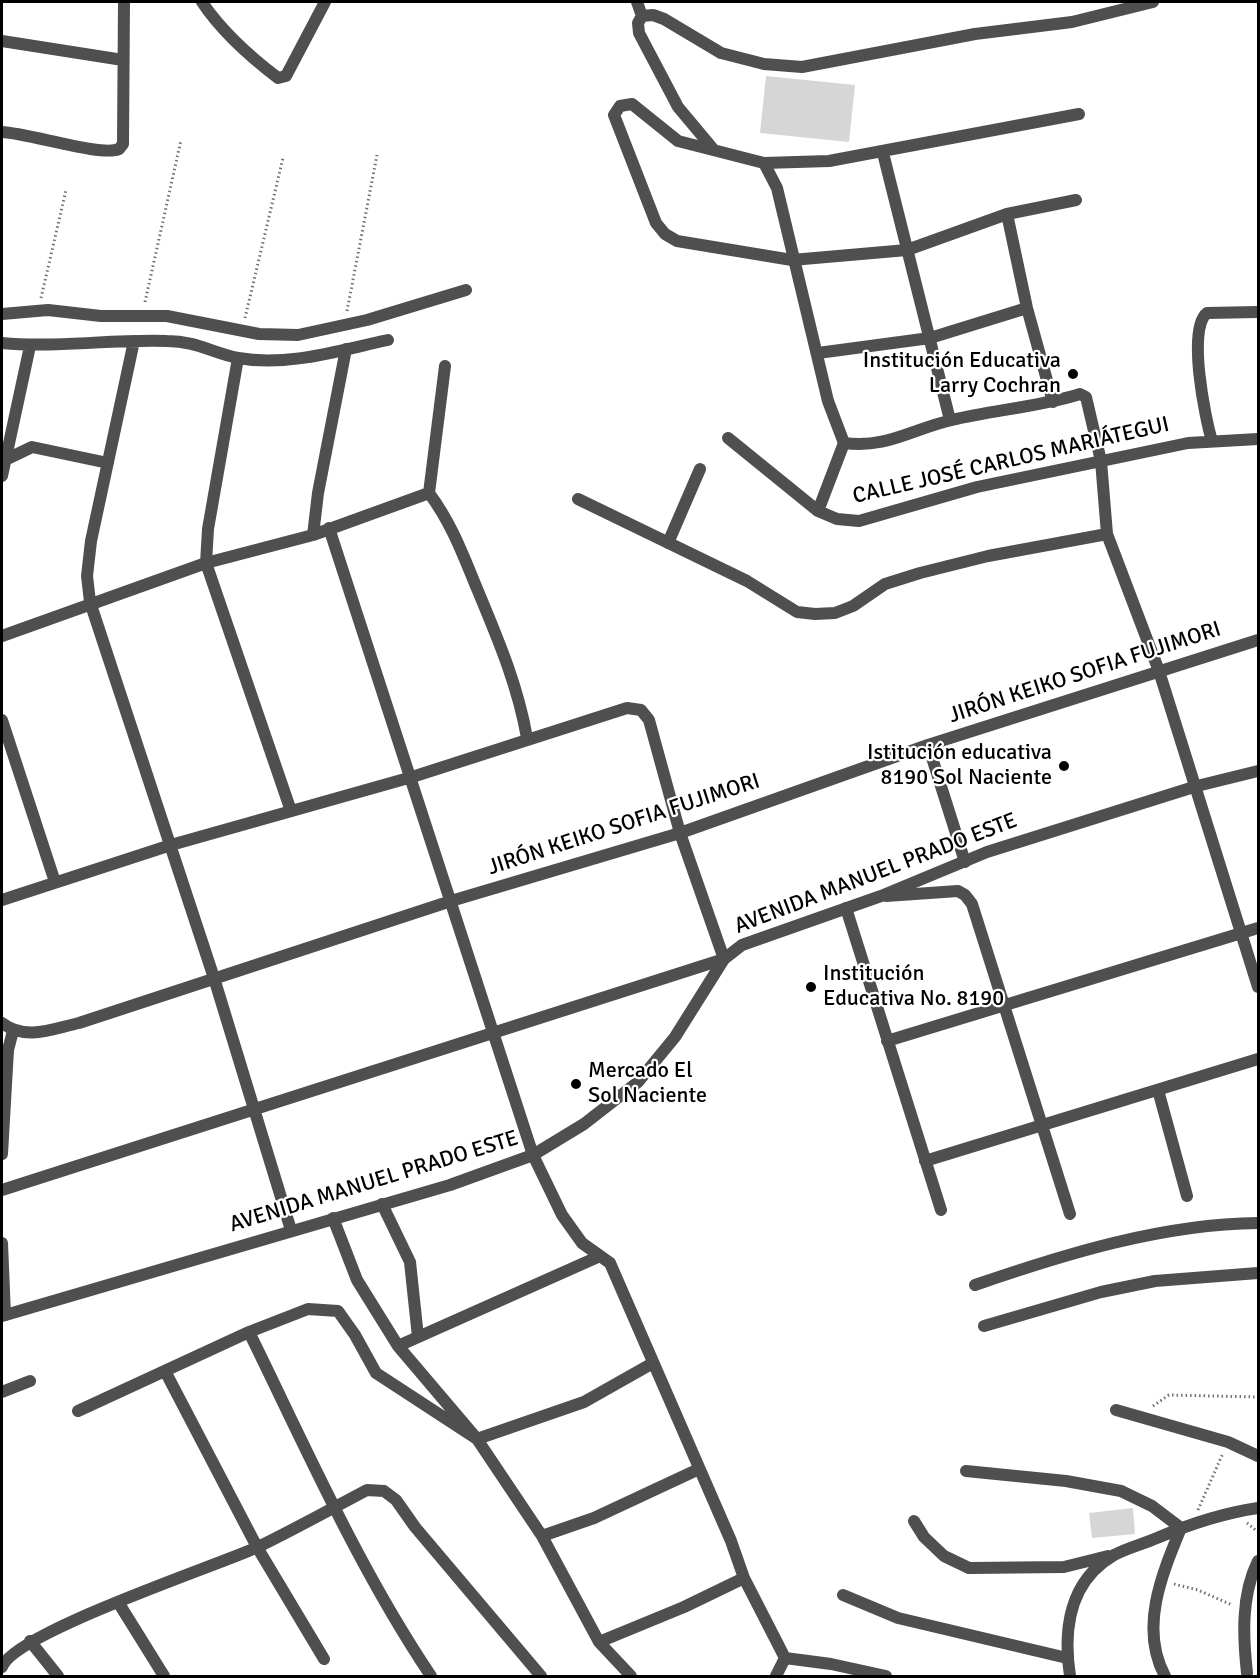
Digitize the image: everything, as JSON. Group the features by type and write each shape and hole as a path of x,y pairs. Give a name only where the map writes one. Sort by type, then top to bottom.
{"street":[{"path":"2,132 21,133 100,151 119,149 123,144 124,2"},
{"path":"202,2 221,27 249,56 278,78 286,76 325,2"},
{"path":"637,2 642,16 638,23 639,33 678,107 714,150"},
{"path":"642,16 653,15 664,19 721,53 764,64 802,67 975,34 1072,22 1153,2"},
{"path":"2,41 123,60"},
{"path":"1076,200 1006,214 907,250 792,260 677,240 665,234 656,224 614,115 620,106 632,104 678,141 764,163 829,161 883,153 1079,114"},
{"path":"883,153 950,420"},
{"path":"764,163 777,188 792,260 818,353 828,400 844,443 818,511"},
{"path":"1006,214 1027,308 1053,402"},
{"path":"2,314 38,311 100,316 167,316 259,334 298,335 344,325 466,290"},
{"path":"818,353 930,338 1027,308"},
{"path":"1212,441 1198,384 1201,322 1207,313 1258,312"},
{"path":"2,344 30,346 134,341 197,343 238,358 315,357 388,340"},
{"path":"134,341 91,541 87,576 90,602 214,978 291,1230"},
{"path":"2,476 30,346"},
{"path":"313,535 318,493 346,349"},
{"path":"238,358 208,529 206,563 291,811"},
{"path":"445,366 429,493 448,518 492,624 520,699 526,738"},
{"path":"844,443 865,446 890,441 950,420 1084,395 1101,461 1107,534 1159,671 1197,786 1258,987"},
{"name":"CALLE JOSÉ CARLOS MARIÁTEGUI","path":"728,438 818,511 837,519 859,521 977,487 1188,443 1258,439"},
{"path":"5,460 32,447 108,463"},
{"path":"668,543 700,469"},
{"path":"2,636 90,602 206,563 313,535 429,493"},
{"path":"578,499 747,580 797,612 815,614 844,610 885,584 920,573 988,556 1107,534"},
{"path":"329,528 412,777 533,1155 562,1215 582,1242 610,1263 744,1578 785,1658"},
{"name":"JIRÓN KEIKO SOFIA FUJIMORI","path":"13,1031 34,1034 79,1023 452,901 680,833 928,745 1258,640"},
{"path":"2,900 171,845 412,777 526,738 627,708 640,710 649,720 680,833 724,958 2,1190"},
{"path":"2,720 55,882"},
{"path":"928,745 965,862"},
{"name":"AVENIDA MANUEL PRADO ESTE","path":"3,1315 450,1185 533,1155 584,1124 638,1082 675,1037 724,958 742,945 881,896 1010,845 1197,786 1258,771"},
{"path":"881,896 958,891 965,895 972,904 1006,1005 1070,1214"},
{"path":"846,908 941,1210"},
{"path":"887,1041 1258,928"},
{"path":"2,1023 13,1031 8,1050 2,1154"},
{"path":"925,1161 1258,1059"},
{"path":"1158,1090 1187,1196"},
{"path":"382,1204 410,1262 418,1337"},
{"path":"333,1218 357,1280 398,1346 477,1439 542,1536 599,1642 631,1677"},
{"path":"975,1285 1078,1251 1194,1229 1258,1223"},
{"path":"2,1243 3,1315"},
{"path":"398,1346 600,1256"},
{"path":"984,1326 1101,1292 1155,1281 1258,1273"},
{"path":"78,1411 249,1332 308,1309 338,1311 355,1335 376,1373 477,1439"},
{"path":"249,1332 335,1507 408,1643 431,1677"},
{"path":"477,1439 584,1402 653,1363"},
{"path":"165,1371 257,1547 324,1659"},
{"path":"2,1392 30,1381"},
{"path":"1116,1410 1228,1442 1258,1456"},
{"path":"542,1536 594,1518 699,1469"},
{"path":"966,1471 1066,1481 1121,1491 1152,1506 1181,1528"},
{"path":"2,1667 4,1659 30,1641 156,1584 257,1547 367,1490 389,1493 541,1677"},
{"path":"914,1521 924,1537 944,1556 969,1568 1064,1567 1114,1555 1228,1512 1258,1508"},
{"path":"1165,1677 1155,1648 1153,1630 1160,1581 1181,1528"},
{"path":"1070,1677 1067,1658 1069,1615 1083,1582 1114,1555"},
{"path":"1247,1673 1243,1638 1252,1574 1258,1562"},
{"path":"599,1642 684,1607 744,1578"},
{"path":"843,1595 898,1618 1067,1658"},
{"path":"118,1602 164,1677"},
{"path":"30,1641 58,1677"},
{"path":"776,1677 785,1658"},
{"path":"785,1658 831,1664 886,1677"}],"path":[{"path":"142,316 181,140"},
{"path":"344,325 377,155"},
{"path":"242,331 283,158"},
{"path":"38,311 66,190"},
{"path":"1145,1419 1154,1404 1169,1395 1258,1397"},
{"path":"1196,1523 1199,1504 1228,1442"},
{"path":"1160,1581 1198,1590 1246,1611"}],"shaded area":[{"path":"766,76 855,85 849,142 760,133"},
{"path":"1133,1508 1135,1534 1092,1538 1089,1513"}],"place":[{"name":"Institución Educativa Larry Cochran","path":"1073,374"},
{"name":"Istitución educativa 8190 Sol Naciente","path":"1064,766"},
{"name":"Institución Educativa No. 8190","path":"811,987"},
{"name":"Mercado El Sol Naciente","path":"576,1084"}]}
